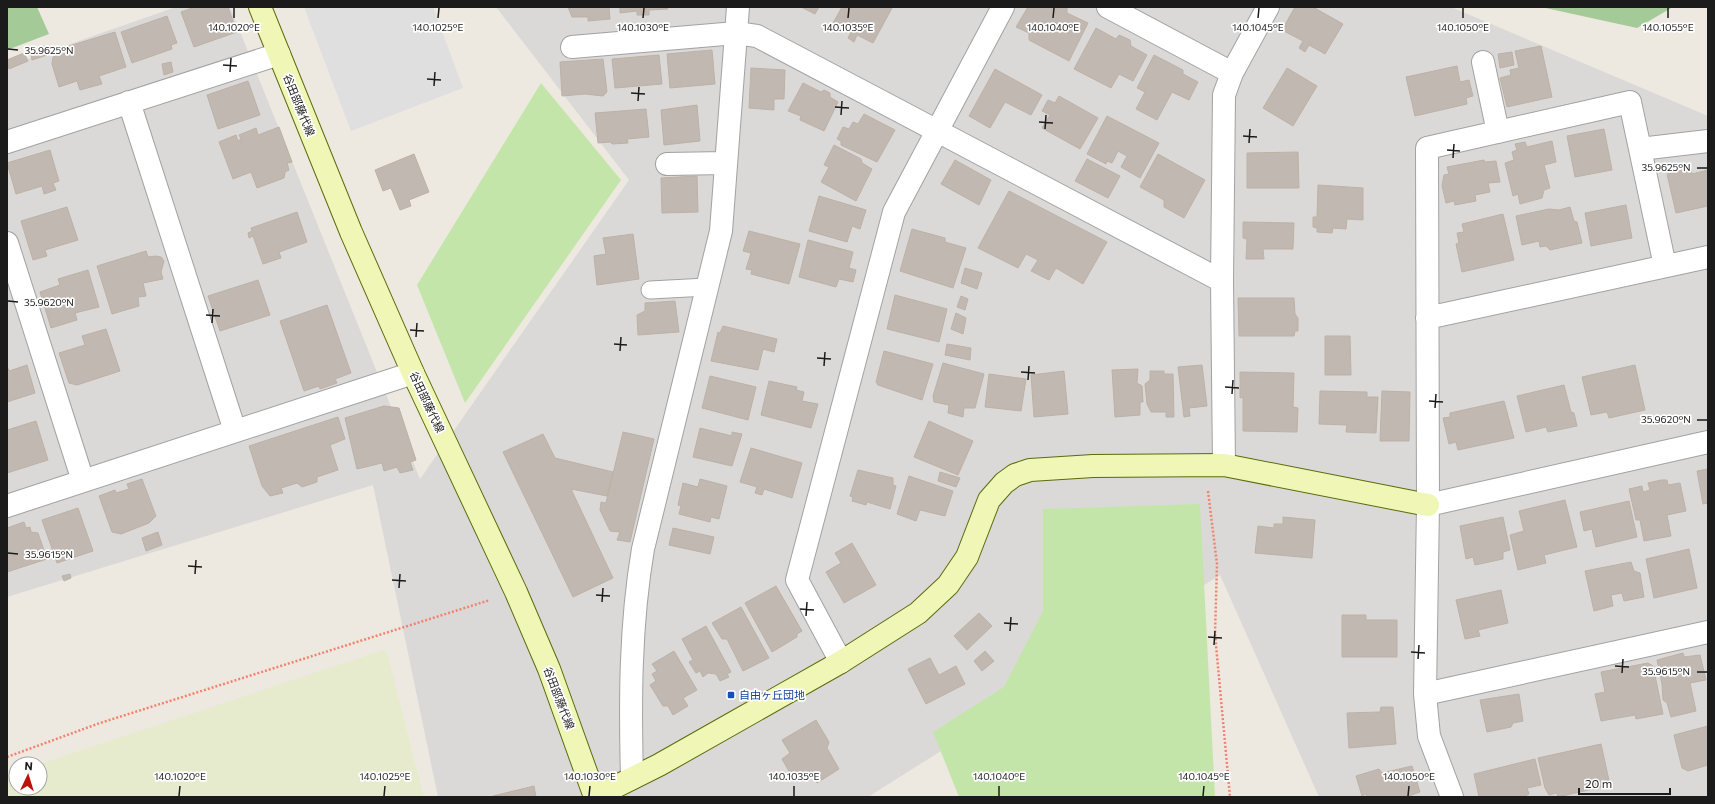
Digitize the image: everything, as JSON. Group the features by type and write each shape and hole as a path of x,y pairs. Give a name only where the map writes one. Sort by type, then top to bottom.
{"street":[{"name":"谷田部藤代線","path":"260,7 351,232 413,373 516,592 549,669 595,797"},
{"path":"632,778 631,721 636,591 643,550 721,231 738,7"},
{"path":"841,662 797,580 894,212 1003,7"},
{"path":"1108,7 1232,73"},
{"path":"1217,465 1222,281 1224,95 1232,73 1268,7"},
{"path":"572,47 736,33 757,36 1222,281"},
{"path":"7,142 279,54"},
{"path":"1483,62 1498,132"},
{"path":"129,102 235,431"},
{"path":"1452,797 1429,736 1425,694 1428,505 1427,148 1630,102 1665,266"},
{"path":"1640,149 1708,141"},
{"path":"667,164 725,163"},
{"path":"7,243 83,481"},
{"path":"1427,318 1708,257"},
{"path":"7,506 413,373"},
{"path":"595,797 659,765 841,662 918,613 948,585 967,556 990,500 1004,483 1015,475 1030,470 1093,466 1217,465 1428,505 1708,442"},
{"path":"1425,694 1708,632"}],"lane":[{"path":"650,290 707,287"}],"path":[{"path":"1217,465 1208,492 1217,564 1215,634 1230,797"},
{"path":"7,757 100,723 516,592"}],"shaded area":[{"path":"176,7 230,7 420,479 629,180 496,7 1451,7 1708,116 1708,797 1319,797 1220,575 868,797 438,797 373,485 7,597 7,66"},
{"path":"304,7 433,7 463,88 351,131"}],"green space":[{"path":"7,7 37,7 49,34 7,50"},
{"path":"1541,7 1673,7 1637,28"},
{"path":"541,83 621,180 465,403 417,285"},
{"path":"1200,504 1215,797 959,797 933,732 1004,687 1043,611 1043,509"},
{"path":"386,649 424,797 7,797 8,775 8,796 48,796 48,761"}],"building":[{"path":"195,7 228,7 237,32 194,47 181,12"},
{"path":"568,7 609,7 610,19 588,21 588,17 572,17"},
{"path":"620,7 667,7 668,9 649,10 649,15 637,15 637,11 620,13"},
{"path":"801,7 819,7 815,14"},
{"path":"842,7 892,8 873,43 857,35 854,42 848,38 851,32 833,23"},
{"path":"1028,7 1067,7 1067,13 1088,23 1069,61 1029,40 1029,33 1016,27"},
{"path":"1295,7 1313,7 1343,24 1325,54 1309,45 1305,52 1299,48 1303,41 1282,30"},
{"path":"167,16 177,43 171,45 172,49 132,63 121,32"},
{"path":"1096,28 1116,39 1119,35 1130,40 1131,46 1147,55 1133,81 1119,74 1111,88 1074,69"},
{"path":"115,32 126,67 99,76 102,84 80,90 77,81 59,87 52,64 53,57 69,52 69,46"},
{"path":"44,46 47,55 32,60 30,51"},
{"path":"1541,46 1552,97 1507,107 1500,78 1511,75 1510,70 1519,68 1515,51"},
{"path":"712,50 715,84 670,88 667,54"},
{"path":"1512,52 1514,65 1500,68 1498,54"},
{"path":"24,53 28,61 9,69 7,60"},
{"path":"659,55 662,84 615,88 612,59"},
{"path":"1154,55 1183,70 1183,74 1198,82 1189,100 1172,92 1157,120 1136,109 1145,92 1137,88"},
{"path":"603,59 607,92 603,96 585,94 562,96 560,62"},
{"path":"171,62 173,72 164,75 162,64"},
{"path":"1457,66 1460,82 1469,80 1473,96 1466,98 1467,104 1415,116 1406,77"},
{"path":"751,68 785,70 784,99 774,99 774,110 749,108"},
{"path":"1287,68 1317,86 1293,126 1263,108"},
{"path":"995,69 1042,95 1031,115 1005,102 990,128 969,116"},
{"path":"248,81 260,115 218,129 207,95"},
{"path":"803,83 821,92 824,90 830,93 830,97 838,102 824,131 800,120 801,116 788,111"},
{"path":"1059,96 1098,118 1080,149 1042,128 1050,115 1042,111 1048,100 1055,103"},
{"path":"697,105 700,141 664,145 661,110"},
{"path":"646,109 649,137 627,139 628,143 598,143 595,113"},
{"path":"864,114 895,130 877,162 841,145 841,141 837,139 843,127 849,129 853,122 858,124"},
{"path":"1107,116 1159,143 1140,178 1121,167 1127,156 1118,151 1112,163 1107,161 1106,164 1087,154"},
{"path":"279,127 292,162 287,163 289,170 285,172 284,178 257,188 251,172 233,179 219,142 236,135 238,141 241,139 239,135 256,128 258,135"},
{"path":"1604,129 1612,170 1575,177 1567,136"},
{"path":"1552,141 1556,162 1544,165 1550,188 1544,190 1542,198 1520,204 1518,194 1513,196 1505,163 1514,160 1512,152 1517,150 1515,144 1525,142 1527,147"},
{"path":"834,145 861,159 862,163 872,169 856,201 821,182 829,167 824,165"},
{"path":"50,150 59,181 53,183 56,190 44,194 42,186 16,194 7,163"},
{"path":"1298,152 1299,188 1247,188 1247,153"},
{"path":"414,154 429,192 409,200 411,206 400,210 391,188 383,191 375,170"},
{"path":"1158,154 1205,180 1184,218 1164,207 1164,200 1140,187"},
{"path":"1087,159 1120,176 1108,198 1075,181"},
{"path":"955,160 991,180 979,205 941,184"},
{"path":"1484,160 1485,162 1496,161 1500,182 1488,183 1490,192 1475,195 1476,201 1455,205 1454,201 1446,203 1442,186 1444,175 1449,174 1447,167"},
{"path":"1690,168 1692,174 1708,170 1708,206 1676,213 1667,174"},
{"path":"697,176 698,212 662,213 661,178"},
{"path":"1318,185 1363,188 1363,220 1347,219 1346,229 1333,228 1332,233 1317,232 1317,228 1313,227 1313,217 1317,217"},
{"path":"1009,191 1107,242 1083,284 1056,268 1049,280 1031,271 1038,260 1026,254 1018,268 978,248"},
{"path":"819,196 866,210 860,229 852,226 847,242 809,231"},
{"path":"1626,205 1632,238 1591,246 1585,213"},
{"path":"67,207 78,240 45,250 47,256 33,260 21,221"},
{"path":"1570,207 1574,221 1577,222 1582,243 1550,250 1546,246 1540,247 1539,241 1522,245 1516,216 1549,209 1559,210"},
{"path":"297,212 307,242 279,252 281,258 263,264 253,236 249,238 248,233 252,231 251,228"},
{"path":"1503,214 1514,260 1462,272 1456,244 1459,243 1457,233 1464,232 1462,224"},
{"path":"1243,222 1294,223 1293,249 1263,249 1264,259 1246,259 1247,239 1243,238"},
{"path":"912,229 945,238 945,242 966,248 953,288 900,271"},
{"path":"749,231 800,244 789,284 751,274 752,270 746,269 751,253 743,251"},
{"path":"633,234 639,279 597,285 594,256 606,254 603,238"},
{"path":"808,240 853,252 849,268 856,270 853,282 839,279 836,287 799,277"},
{"path":"146,251 148,257 161,257 164,261 161,272 163,279 143,283 146,296 138,297 139,306 112,314 97,266"},
{"path":"965,268 982,273 977,289 961,283"},
{"path":"88,270 99,307 75,313 77,320 51,328 40,292 60,285 58,279"},
{"path":"258,280 270,315 220,331 208,296"},
{"path":"895,295 947,309 939,342 887,329"},
{"path":"961,296 968,299 965,310 957,307"},
{"path":"1238,298 1294,298 1295,314 1298,318 1298,331 1295,331 1294,336 1239,336"},
{"path":"675,301 679,332 638,335 637,315 645,311 645,303"},
{"path":"327,305 351,373 335,379 337,383 320,389 319,386 304,391 280,321"},
{"path":"956,313 966,318 963,334 951,329"},
{"path":"723,326 777,339 774,352 763,349 758,370 711,361 718,332 720,333"},
{"path":"106,329 120,371 77,385 69,383 59,353 85,345 82,336"},
{"path":"1325,336 1350,336 1351,375 1325,375"},
{"path":"947,344 971,348 970,360 945,355"},
{"path":"884,351 933,364 922,400 878,385 876,382"},
{"path":"943,363 984,374 975,408 964,408 963,417 948,413 949,405 934,402 933,396"},
{"path":"27,365 35,393 7,402 7,366 9,371"},
{"path":"1202,365 1207,406 1189,408 1190,416 1184,417 1178,367"},
{"path":"1635,365 1645,410 1609,418 1607,412 1591,415 1582,377"},
{"path":"1138,369 1137,383 1142,386 1143,402 1140,402 1140,415 1115,417 1112,370"},
{"path":"1064,371 1068,414 1034,417 1031,375"},
{"path":"1150,371 1164,371 1164,374 1173,374 1174,417 1166,417 1166,412 1151,412 1147,404 1145,384 1150,380"},
{"path":"1240,372 1294,373 1293,407 1298,408 1297,432 1243,431 1243,397 1240,398"},
{"path":"989,374 1026,379 1021,411 985,407"},
{"path":"710,376 756,387 748,420 702,408"},
{"path":"769,381 797,387 796,390 804,392 802,401 818,404 811,428 761,415"},
{"path":"1564,385 1571,412 1574,413 1577,426 1548,432 1546,427 1526,432 1517,396"},
{"path":"1320,391 1367,392 1367,397 1378,397 1376,433 1346,432 1347,425 1319,424"},
{"path":"1382,391 1410,392 1409,441 1380,441"},
{"path":"1504,401 1514,438 1458,450 1456,442 1449,444 1443,418 1450,417 1450,413"},
{"path":"384,406 399,408 416,460 410,462 413,470 400,473 397,467 384,471 382,463 357,469 345,418"},
{"path":"338,417 345,439 330,445 338,470 317,477 317,482 302,487 297,483 281,488 283,493 270,496 262,486 249,446"},
{"path":"36,421 48,460 7,473 7,430"},
{"path":"929,421 973,441 958,475 914,457"},
{"path":"700,428 732,436 732,432 742,434 732,466 693,457"},
{"path":"623,432 654,439 630,542 617,540 620,532 610,531 600,510 601,502 606,503"},
{"path":"543,434 555,458 613,472 607,496 571,489 613,578 573,597 503,452"},
{"path":"751,448 802,463 792,498 764,489 762,495 755,493 757,487 740,482"},
{"path":"1708,469 1708,503 1703,504 1697,471"},
{"path":"858,470 893,478 893,485 896,486 890,509 867,502 866,505 852,501 853,497 850,496"},
{"path":"940,472 960,478 956,487 938,481"},
{"path":"909,476 953,491 945,516 920,510 916,521 897,514"},
{"path":"142,479 156,516 149,523 121,534 112,532 99,496 115,490 116,493 129,489 127,484"},
{"path":"700,479 727,486 719,519 711,517 710,522 679,514 681,506 678,505 683,483 698,487"},
{"path":"1667,480 1668,485 1680,483 1686,511 1667,515 1671,536 1644,541 1640,520 1636,520 1629,489 1642,486 1643,492 1650,490 1648,483"},
{"path":"1565,500 1577,547 1544,555 1546,563 1518,570 1510,535 1524,531 1519,511"},
{"path":"1629,501 1637,537 1596,547 1592,529 1584,531 1580,512"},
{"path":"78,508 93,551 57,563 42,520"},
{"path":"1283,517 1315,520 1312,558 1255,553 1258,526 1274,528 1274,524 1283,524"},
{"path":"1503,517 1510,550 1503,552 1503,559 1475,565 1473,557 1466,559 1460,526"},
{"path":"24,522 26,528 30,527 31,532 38,533 47,559 7,572 7,528"},
{"path":"673,528 714,537 710,554 669,545"},
{"path":"158,532 162,545 146,551 142,538"},
{"path":"852,543 876,585 844,603 826,572 841,563 835,553"},
{"path":"1689,549 1697,588 1654,598 1646,559"},
{"path":"1631,562 1634,571 1640,573 1644,597 1624,601 1622,593 1611,595 1613,606 1594,611 1585,571"},
{"path":"70,574 71,578 64,581 62,576"},
{"path":"776,586 802,631 797,634 797,637 772,652 745,603"},
{"path":"1501,590 1508,623 1478,630 1480,636 1465,639 1456,600"},
{"path":"741,607 769,658 743,671 727,639 722,639 712,623"},
{"path":"979,613 992,626 967,650 954,636"},
{"path":"1342,615 1366,615 1366,620 1397,620 1397,657 1342,657"},
{"path":"706,626 731,672 727,674 729,677 720,681 716,674 708,673 703,677 700,671 696,673 689,662 693,660 682,639"},
{"path":"674,651 697,690 683,698 688,706 673,715 668,706 663,706 650,685 656,681 652,674 657,671 652,664"},
{"path":"985,651 994,661 982,671 974,661"},
{"path":"1683,653 1684,657 1700,655 1706,680 1690,683 1696,711 1671,717 1667,703 1663,700 1662,684 1657,660"},
{"path":"930,658 939,675 956,666 965,684 926,704 908,669"},
{"path":"1648,663 1653,666 1663,714 1636,719 1635,715 1601,721 1595,694 1605,692 1601,672"},
{"path":"1519,694 1523,721 1513,723 1511,727 1487,732 1480,700"},
{"path":"1381,707 1393,707 1396,744 1349,748 1347,713 1380,712"},
{"path":"816,720 829,742 827,748 839,769 817,783 809,771 794,780 782,759 790,753 782,740"},
{"path":"1708,726 1708,765 1688,771 1682,768 1674,735"},
{"path":"1601,744 1610,785 1558,797 1557,793 1549,795 1545,788 1538,758"},
{"path":"1535,759 1541,785 1527,788 1529,794 1523,797 1479,797 1474,774"},
{"path":"1412,766 1420,792 1406,797 1367,797 1366,794 1362,796 1356,776 1379,769 1382,773"},
{"path":"534,786 536,797 493,796"}],"place":[{"name":"自由ヶ丘団地","path":"731,695"}]}
